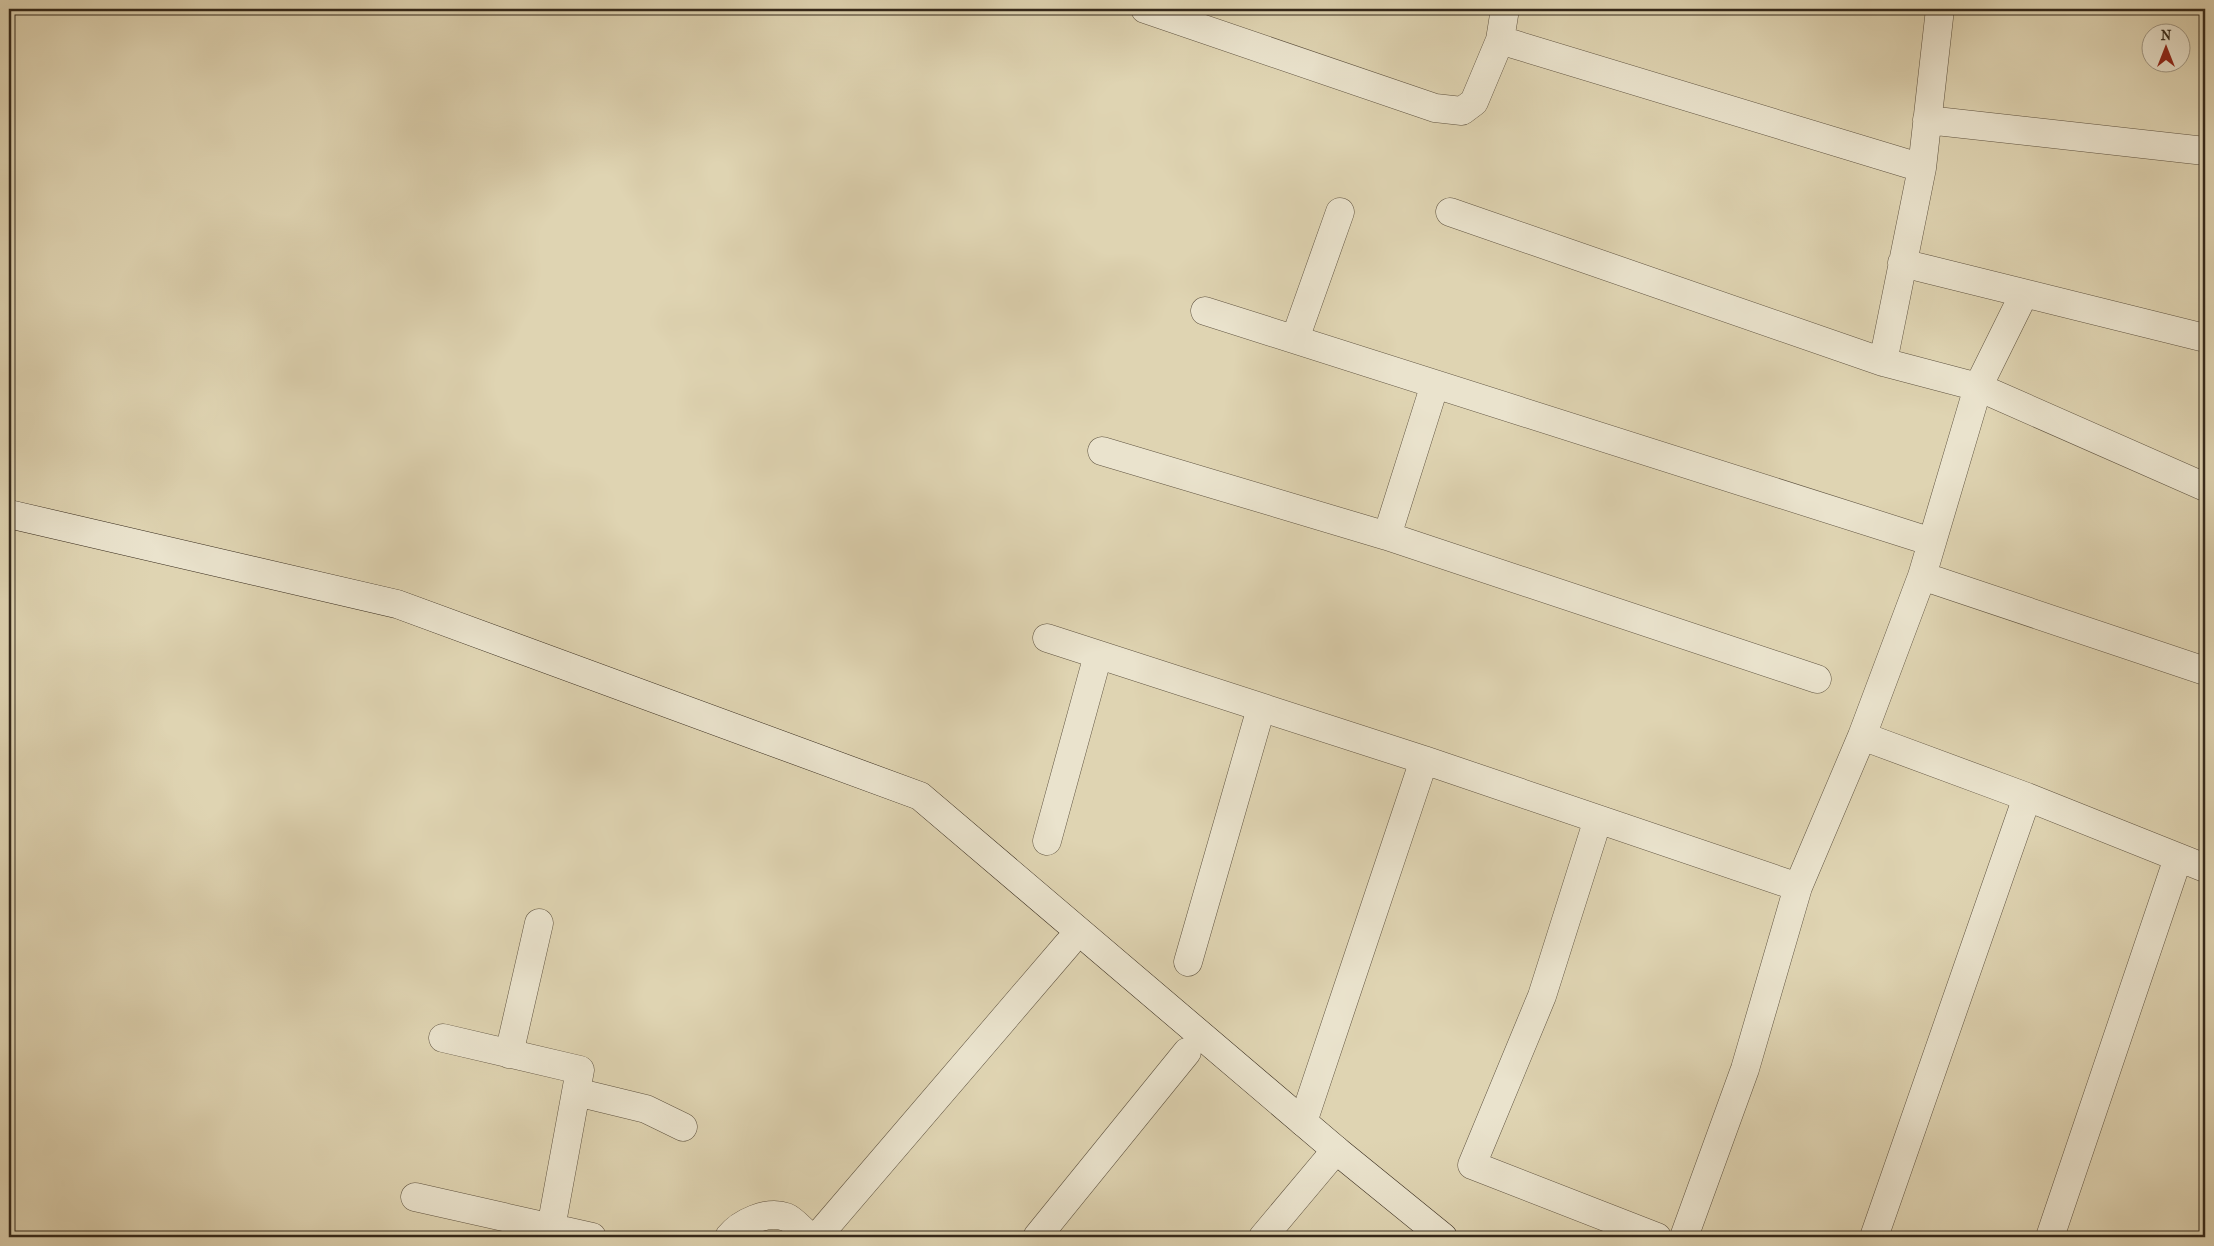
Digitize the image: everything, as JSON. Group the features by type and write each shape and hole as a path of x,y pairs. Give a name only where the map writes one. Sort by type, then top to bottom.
{"street":[{"path":"1145,9 1435,108 1462,111 1474,102 1500,40 1505,9"},
{"path":"1883,362 1922,168 1940,9"},
{"path":"1500,40 1922,168"},
{"path":"1927,120 2205,151"},
{"path":"1295,339 1340,212"},
{"path":"1450,212 1883,362 1978,387 2205,487"},
{"path":"1902,263 2205,338"},
{"path":"1684,1237 1745,1069 1798,887 1862,736 1922,576 1978,387 2024,294"},
{"path":"1204,311 1932,542"},
{"path":"1387,536 1435,384"},
{"path":"1102,451 1387,536 1817,679"},
{"path":"9,514 397,604 920,796 1336,1150 1444,1237"},
{"path":"1922,576 2205,672"},
{"path":"1047,638 1424,760 1798,887"},
{"path":"1047,841 1098,655"},
{"path":"1188,962 1261,708"},
{"path":"1862,736 2027,797 2205,868"},
{"path":"1303,1122 1424,760"},
{"path":"1874,1237 2027,797"},
{"path":"1598,819 1542,996 1472,1165 1658,1237"},
{"path":"2050,1237 2178,858"},
{"path":"510,1054 539,923"},
{"path":"817,1237 1068,944"},
{"path":"443,1038 580,1070 551,1228"},
{"path":"1037,1237 1187,1052"},
{"path":"576,1092 646,1109 683,1127"},
{"path":"1263,1237 1336,1150"},
{"path":"414,1197 592,1237"},
{"path":"729,1237 748,1221 767,1216 786,1217 810,1237"}]}
